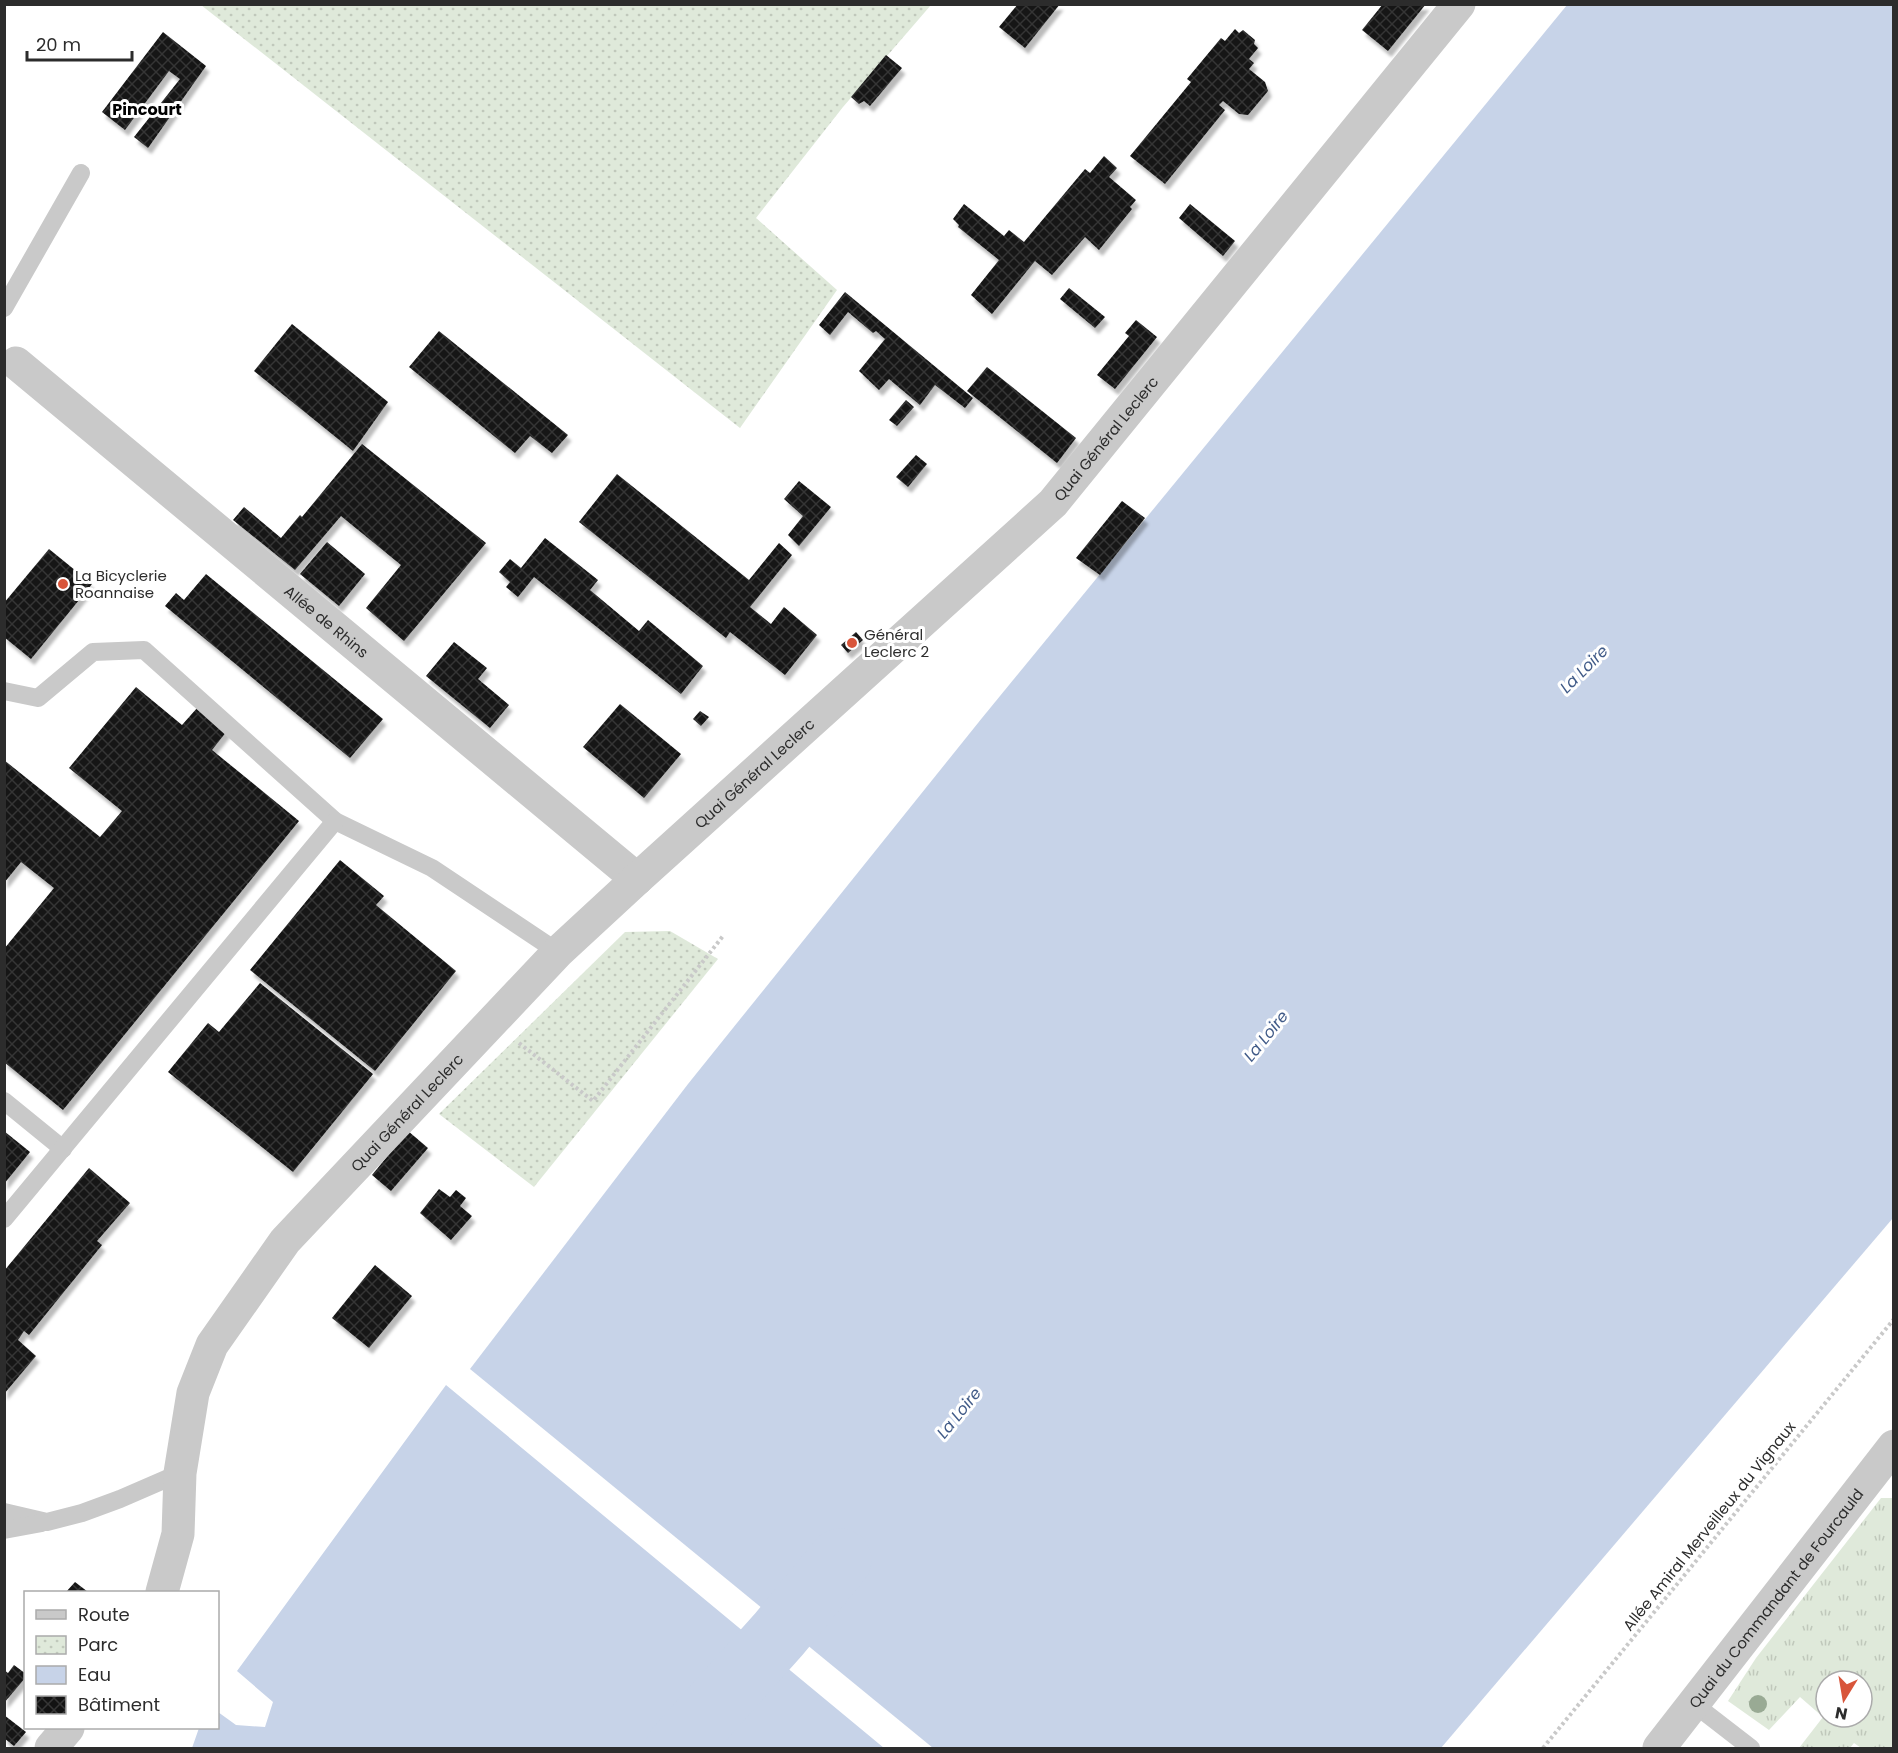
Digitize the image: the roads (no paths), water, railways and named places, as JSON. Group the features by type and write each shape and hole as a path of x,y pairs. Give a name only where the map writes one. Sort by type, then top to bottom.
{"street":[{"name":"Quai Général Leclerc","path":"163,1591 178,1534 180,1473 193,1393 212,1345 285,1241 558,952 1053,503 1459,4"},
{"name":"Allée de Rhins","path":"10,359 637,879"},
{"name":"Quai du Commandant de Fourcauld","path":"1659,1749 1893,1446"},
{"path":"51,1749 67,1729"}],"lane":[{"path":"4,308 81,173"},
{"path":"4,691 38,698 93,652 144,650 335,821 432,868 558,952"},
{"path":"4,1219 335,821"},
{"path":"4,1101 63,1149"},
{"path":"4,1530 82,1513 180,1473"},
{"path":"4,1512 47,1522"},
{"path":"1694,1704 1751,1749"}],"water":[{"path":"1567,5 1893,5 1893,1218 1441,1748 933,1748 470,1369 688,1084 982,718"},
{"path":"446,1385 884,1748 192,1748 199,1729 219,1729 219,1713 236,1725 265,1727 273,1702 237,1671"}],"waterway":[{"name":"La Loire","path":"677,1748 779,1634 840,1560"}],"place":[{"name":"La Bicyclerie Roannaise","path":"63,584"},
{"name":"Général Leclerc 2","path":"852,643"}],"district":[{"name":"Pincourt","path":"147,109"}]}
